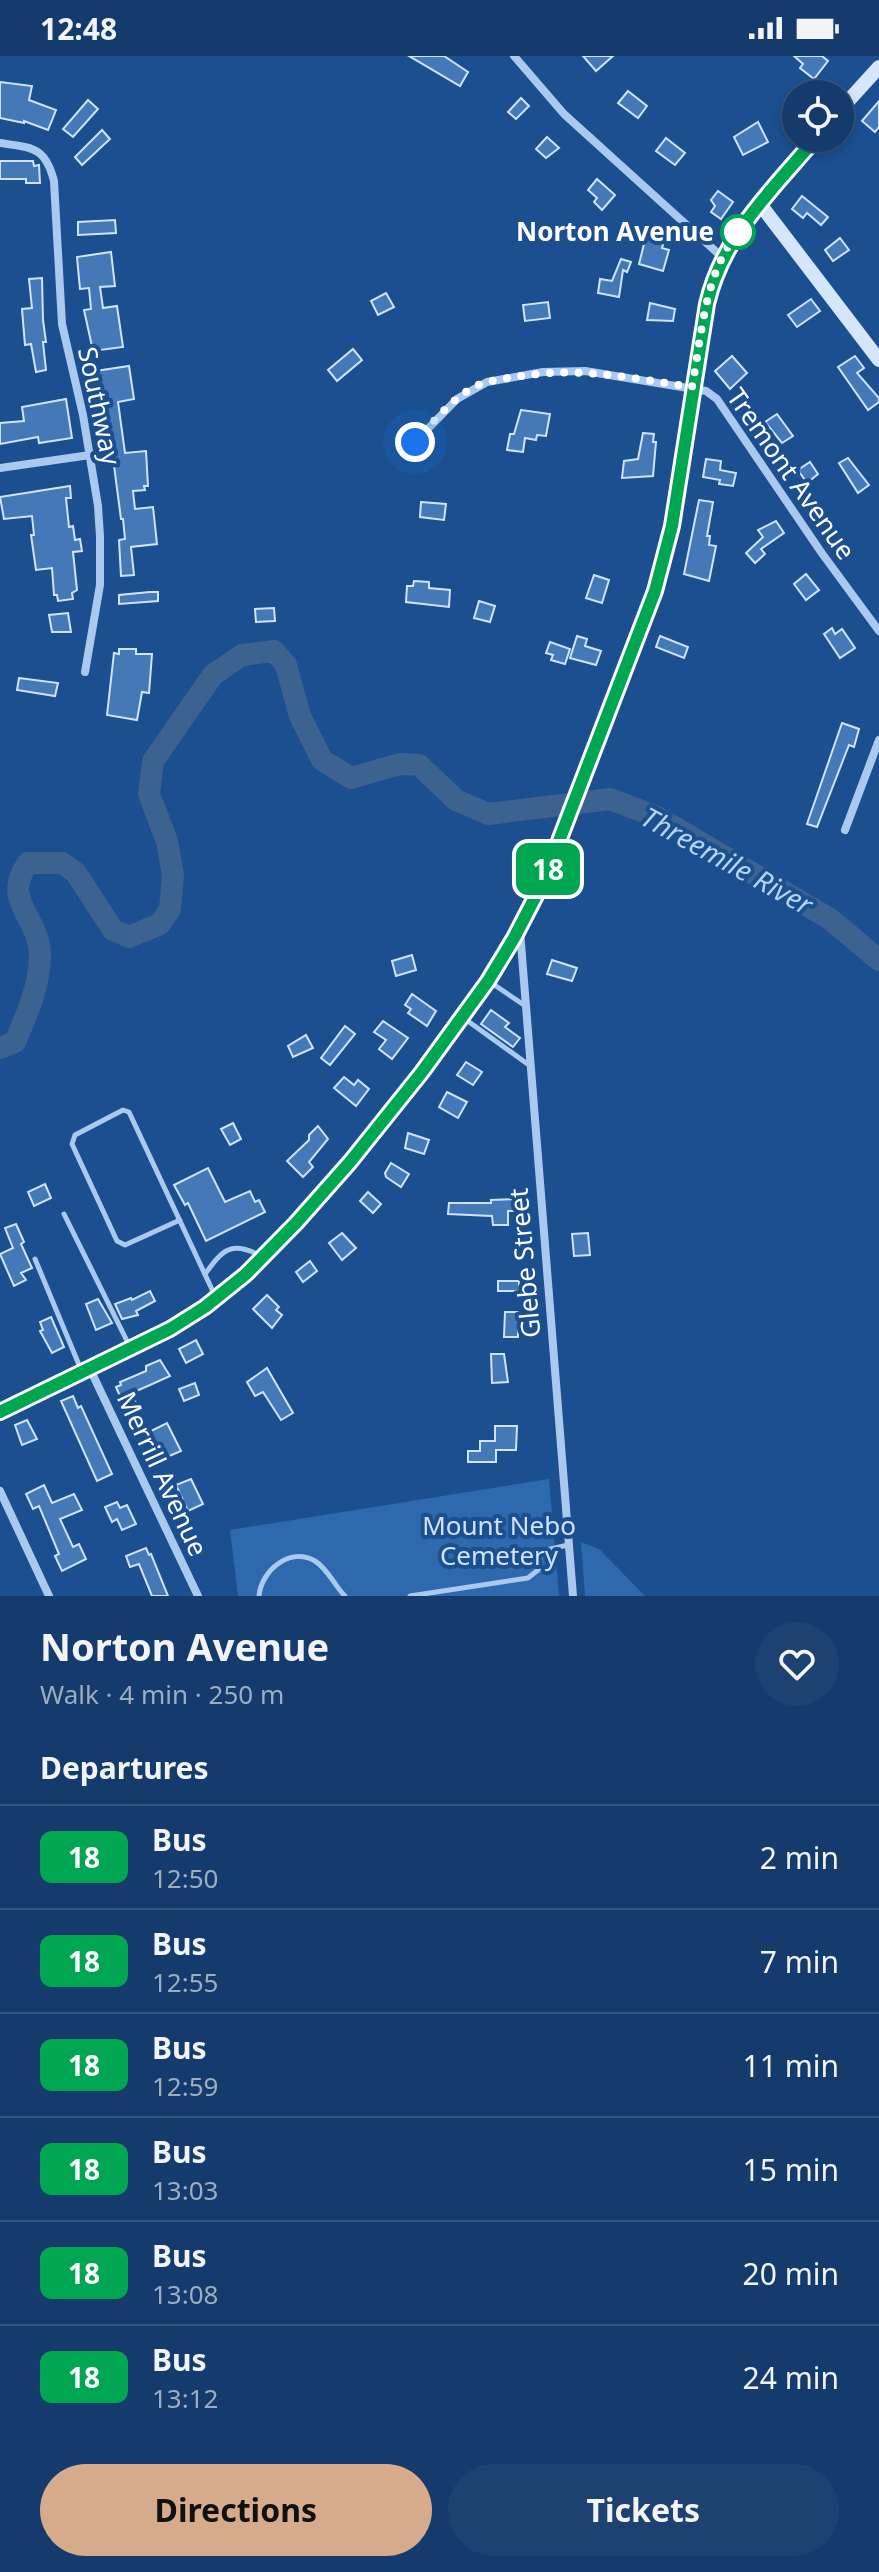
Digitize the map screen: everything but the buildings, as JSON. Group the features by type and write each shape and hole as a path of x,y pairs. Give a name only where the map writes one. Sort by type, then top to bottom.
{"main road":[{"path":"854,95 879,67"},
{"path":"0,1412 132,1349 217,1299 263,1258 350,1162 488,981 544,880 660,577 672,526 707,304 722,257 760,204 804,152"},
{"path":"760,204 879,360"}],"street":[{"path":"514,56 573,123 722,257"},
{"name":"Southway","path":"0,143 39,152 48,162 54,181 62,324 83,415 98,506 100,585 85,672"},
{"path":"415,442 457,399 487,382 543,372 585,371 692,387"},
{"name":"Tremont Avenue","path":"692,387 706,391 717,399 879,631"},
{"path":"0,468 90,455"},
{"path":"845,830 879,740"},
{"name":"Glebe Street","path":"520,927 573,1596"},
{"name":"Merrill Avenue","path":"86,1371 198,1596"},
{"path":"0,1491 49,1596"}],"lane":[{"path":"488,981 525,1006"},
{"path":"462,1017 529,1065"},
{"path":"180,1220 125,1245 117,1241 72,1144 75,1135 123,1110 129,1112 180,1220 205,1274 217,1299"},
{"path":"64,1214 132,1349"},
{"path":"205,1274 229,1248 248,1249 263,1258"},
{"path":"35,1259 86,1371"},
{"path":"410,1596 528,1578 538,1570 542,1551 569,1545"},
{"path":"259,1596 262,1581 273,1567 285,1560 302,1557 317,1562 345,1596"}],"green space":[{"name":"Mount Nebo Cemetery","path":"549,1479 559,1596 238,1596 230,1530"},
{"path":"581,1542 599,1549 645,1596 585,1596"}],"waterway":[{"name":"Threemile River","path":"0,1048 15,1042 32,1001 39,968 39,943 18,889 28,863 62,863 76,873 113,930 129,937 160,924 170,909 173,875 167,841 149,794 153,761 213,675 242,655 274,651 286,665 300,716 322,760 351,778 400,764 419,765 456,800 488,814 610,799 657,817 830,919 879,960"}],"bus line":[{"name":"18","path":"0,1412 170,1329 219,1297 246,1274 350,1162 422,1072 488,981 544,880 655,591 669,539 692,387 717,268 743,225 804,152"}],"place":[{"name":"Norton Avenue","path":"738,232"}],"route":[{"path":"415,442 457,399 487,382 543,372 585,371 692,387 710,290 722,257 738,232"}]}
